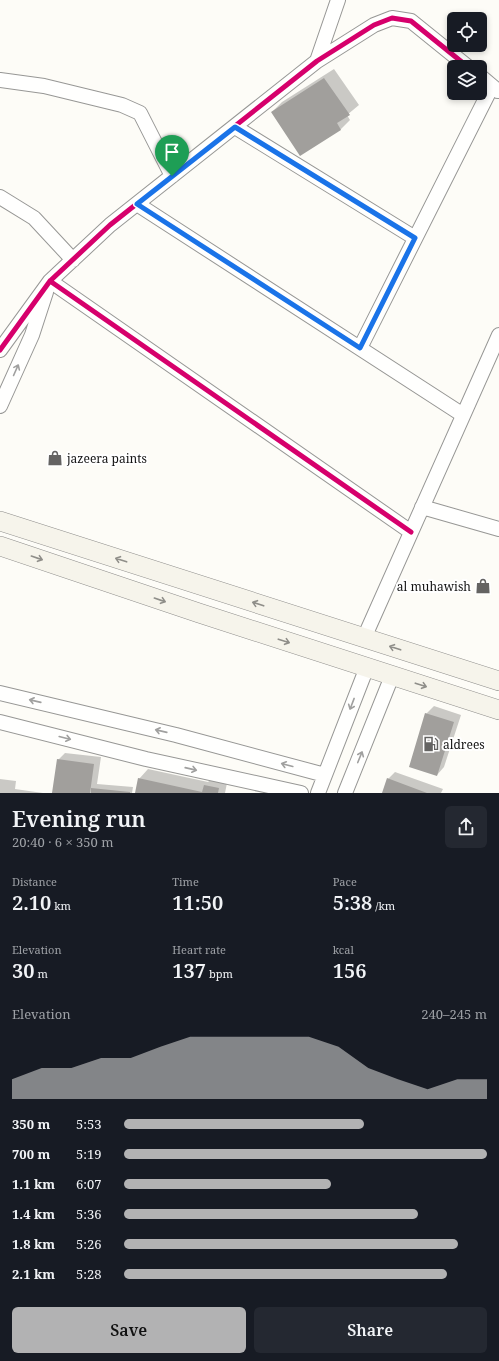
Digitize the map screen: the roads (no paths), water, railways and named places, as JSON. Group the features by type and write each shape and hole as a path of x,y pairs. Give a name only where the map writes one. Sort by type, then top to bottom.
{"main road":[{"path":"0,521 499,681"},
{"path":"0,546 199,614 499,710"}],"street":[{"path":"317,61 338,0"},
{"path":"0,350 50,281 110,225 317,61 374,25 392,18 410,21 459,60"},
{"path":"0,80 44,86 122,105 140,113 172,176"},
{"path":"360,348 415,238 495,88 487,82"},
{"path":"235,127 415,238"},
{"path":"0,197 34,218 73,260"},
{"path":"137,204 463,415"},
{"path":"0,406 32,335 50,281"},
{"path":"50,281 411,532"},
{"path":"364,638 499,335"},
{"path":"422,508 499,528"},
{"path":"318,793 367,667"},
{"path":"345,793 392,676"},
{"path":"0,693 176,735 324,776"},
{"path":"0,722 146,758 301,793"}],"place":[{"name":"jazeera paints","path":"55,458"},
{"name":"al muhawish","path":"483,586"},
{"name":"aldrees","path":"431,744"}]}
